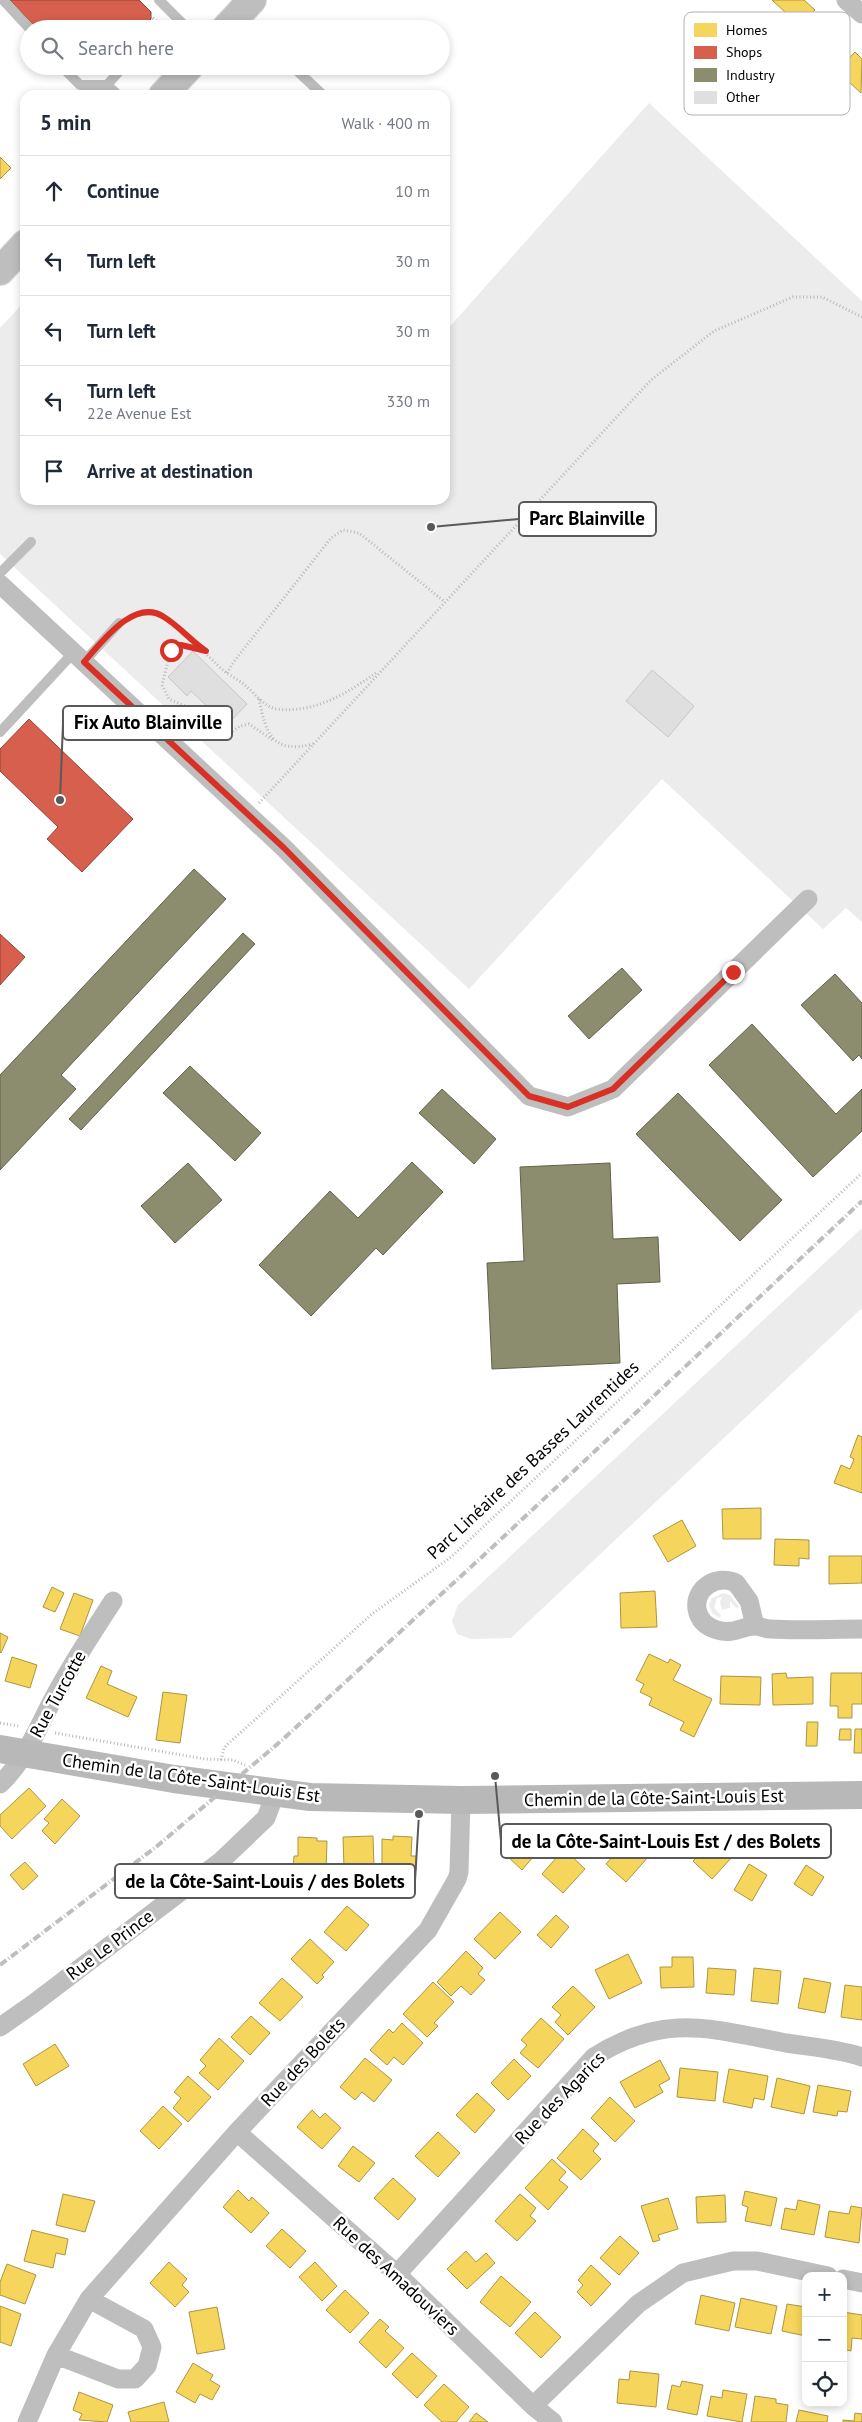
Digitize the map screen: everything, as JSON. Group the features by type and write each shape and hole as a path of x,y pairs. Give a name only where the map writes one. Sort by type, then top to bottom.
{"main road":[{"path":"168,90 182,75"},
{"path":"0,271 20,249"}],"street":[{"path":"846,0 862,14"},
{"path":"0,584 284,848 529,1096 568,1107 613,1089 808,899"},
{"name":"Rue Turcotte","path":"0,1784 11,1774 16,1743 59,1688 113,1601"},
{"path":"755,1626 770,1629 862,1629"},
{"name":"Chemin de la Côte-Saint-Louis Est","path":"16,1743 174,1779 276,1794 336,1798 462,1800 862,1795"},
{"name":"Rue Le Prince","path":"0,2027 34,2004 225,1858 266,1818 274,1803 276,1794"},
{"name":"Rue des Bolets","path":"27,2422 56,2355 89,2299 237,2132 428,1930 457,1879 459,1872 462,1800"},
{"name":"Rue des Agarics","path":"397,2274 594,2057 618,2042 671,2027 702,2027 862,2058"},
{"name":"Rue des Amadouviers","path":"237,2132 397,2274 533,2406 553,2422"},
{"path":"533,2406 638,2304 683,2274 733,2261 756,2261 809,2272"},
{"path":"847,2280 862,2283"},
{"path":"56,2355 118,2379 135,2379 147,2366 152,2348 144,2329 89,2299"}],"lane":[{"path":"3,0 22,20"},
{"path":"159,0 179,20"},
{"path":"70,75 80,85 107,85 112,90"},
{"path":"107,85 116,75"},
{"path":"302,75 318,90"},
{"path":"0,573 31,542"},
{"path":"0,732 79,657 119,623"}],"path":[{"path":"151,16 155,20"},
{"path":"248,815 651,380 714,331 793,297 822,297 862,317"},
{"path":"227,673 235,660 332,538 343,530 359,533 445,602"},
{"path":"119,623 142,613 155,613 164,616 206,651 227,673 274,709 294,709 330,701 347,693 384,667"},
{"path":"206,651 181,645 171,650 162,685 169,699 190,708 222,734 229,734 240,726 249,724 288,748 314,744"},
{"path":"259,698 262,715 273,740"},
{"name":"Parc Linéaire des Basses Laurentides","path":"221,1760 224,1748 256,1718 380,1607 451,1557 862,1173"},
{"path":"0,1723 16,1743"},
{"name":"Chemin de la Côte-Saint-Louis Est","path":"54,1733 221,1760"}],"shaded area":[{"path":"649,103 862,301 862,922 846,908 823,929 662,779 469,989 0,554 0,328 20,306 20,505 450,505 450,326"},
{"path":"862,1228 862,1308 511,1638 471,1639 457,1634 452,1621 458,1605"},
{"path":"723,1593 730,1595 739,1607 736,1608 730,1601 730,1608 722,1610 720,1602 722,1597 717,1598 714,1608 721,1615 720,1618 712,1613 709,1605 712,1598"}],"building: Homes":[{"path":"772,0 804,0 815,10 813,12 785,12"},
{"path":"855,52 862,59 861,93 850,83 850,57"},
{"path":"0,157 11,168 0,179"},
{"path":"858,1435 862,1437 862,1493 834,1483 841,1465 850,1469 854,1459 850,1457"},
{"path":"761,1508 761,1539 723,1539 722,1509"},
{"path":"682,1520 696,1546 668,1562 653,1536"},
{"path":"775,1539 809,1540 809,1559 799,1558 799,1566 774,1565"},
{"path":"829,1556 862,1556 862,1583 829,1584"},
{"path":"52,1587 64,1593 55,1612 43,1607"},
{"path":"655,1591 657,1627 621,1628 620,1593"},
{"path":"74,1593 93,1600 80,1636 60,1629"},
{"path":"0,1633 8,1637 1,1653 0,1652"},
{"path":"649,1654 668,1663 670,1659 681,1665 673,1680 712,1699 694,1737 680,1730 684,1722 649,1705 652,1698 640,1692 644,1684 636,1680"},
{"path":"12,1657 37,1665 30,1688 5,1681"},
{"path":"101,1666 112,1671 107,1684 137,1697 128,1717 86,1698"},
{"path":"786,1673 787,1678 813,1677 813,1704 773,1705 772,1674"},
{"path":"831,1673 862,1673 862,1704 852,1704 852,1718 838,1718 838,1706 830,1706"},
{"path":"721,1676 761,1677 760,1705 720,1704"},
{"path":"163,1692 187,1695 180,1743 156,1740"},
{"path":"807,1722 818,1722 817,1746 806,1746"},
{"path":"840,1729 851,1729 851,1740 839,1740"},
{"path":"855,1729 862,1729 862,1753 854,1753"},
{"path":"29,1788 46,1806 12,1839 0,1826 0,1815"},
{"path":"62,1799 80,1816 55,1844 42,1831 49,1823 44,1819"},
{"path":"373,1836 374,1868 344,1868 343,1837"},
{"path":"393,1836 412,1837 411,1856 416,1856 416,1870 382,1869 382,1839 393,1840"},
{"path":"523,1836 539,1850 522,1870 506,1855"},
{"path":"298,1837 317,1838 317,1841 327,1841 326,1871 293,1870 294,1856 298,1856"},
{"path":"629,1838 649,1856 626,1882 606,1864"},
{"path":"714,1839 733,1856 712,1879 693,1861"},
{"path":"564,1849 585,1869 563,1893 542,1874"},
{"path":"25,1862 38,1876 23,1890 10,1875"},
{"path":"749,1864 767,1875 752,1901 734,1890"},
{"path":"806,1865 824,1877 812,1896 794,1884"},
{"path":"347,1906 369,1925 346,1951 324,1932"},
{"path":"500,1912 521,1932 495,1959 474,1939"},
{"path":"556,1915 569,1927 551,1948 537,1935"},
{"path":"310,1939 334,1962 322,1975 324,1977 317,1984 291,1959"},
{"path":"466,1951 483,1968 478,1974 485,1980 471,1995 461,1986 451,1996 437,1982"},
{"path":"628,1954 642,1983 609,1999 595,1970"},
{"path":"672,1957 693,1957 694,1987 661,1988 660,1967 672,1967"},
{"path":"708,1968 736,1970 734,1995 706,1993"},
{"path":"754,1968 781,1971 778,2004 751,2001"},
{"path":"282,1978 303,1997 280,2021 259,2003"},
{"path":"804,1978 831,1983 825,2013 798,2008"},
{"path":"433,1982 454,2002 434,2023 438,2026 427,2037 403,2014"},
{"path":"845,1985 862,1987 862,2020 841,2017"},
{"path":"573,1986 595,2007 568,2035 555,2022 561,2015 552,2007"},
{"path":"251,2016 270,2033 250,2055 231,2037"},
{"path":"541,2018 564,2039 538,2068 520,2053 527,2045 521,2040"},
{"path":"402,2023 423,2043 403,2065 394,2057 387,2065 370,2050 389,2029 393,2033"},
{"path":"219,2038 244,2061 218,2090 199,2073 206,2066 200,2060"},
{"path":"55,2044 69,2066 36,2086 23,2064"},
{"path":"365,2058 392,2080 374,2102 362,2092 355,2100 340,2087"},
{"path":"514,2059 531,2076 508,2100 491,2083"},
{"path":"660,2060 670,2079 659,2085 663,2092 635,2108 620,2082"},
{"path":"680,2068 718,2072 715,2101 677,2097"},
{"path":"729,2069 768,2076 764,2100 754,2098 752,2108 723,2102"},
{"path":"188,2076 211,2097 188,2122 173,2108 181,2098 174,2092"},
{"path":"777,2078 810,2086 804,2114 771,2107"},
{"path":"818,2085 851,2091 847,2112 838,2111 837,2116 813,2112"},
{"path":"477,2093 495,2110 475,2133 456,2115"},
{"path":"610,2097 635,2121 615,2142 591,2118"},
{"path":"163,2106 182,2124 159,2149 140,2131"},
{"path":"312,2110 320,2118 325,2113 341,2128 322,2149 297,2127"},
{"path":"583,2129 599,2144 593,2151 601,2159 581,2180 557,2158"},
{"path":"438,2132 460,2153 438,2177 415,2156"},
{"path":"353,2146 375,2163 359,2182 338,2166"},
{"path":"552,2159 566,2172 559,2180 568,2187 548,2210 525,2188"},
{"path":"393,2178 416,2199 398,2220 374,2198"},
{"path":"238,2190 249,2201 252,2197 269,2213 251,2233 223,2207"},
{"path":"745,2191 777,2198 771,2226 745,2221 748,2207 742,2205"},
{"path":"63,2194 95,2201 85,2232 56,2225"},
{"path":"520,2194 536,2208 530,2216 536,2221 517,2241 495,2221"},
{"path":"725,2195 726,2222 697,2223 696,2197"},
{"path":"668,2198 678,2229 658,2235 660,2240 653,2242 641,2206"},
{"path":"798,2200 820,2205 814,2235 781,2229 785,2208 796,2210"},
{"path":"851,2206 862,2208 859,2243 825,2237 829,2211 849,2214"},
{"path":"282,2229 306,2251 290,2268 266,2246"},
{"path":"32,2230 68,2239 65,2255 56,2253 53,2268 24,2261"},
{"path":"620,2236 639,2253 619,2275 600,2258"},
{"path":"466,2251 476,2262 486,2253 495,2263 467,2289 447,2269"},
{"path":"169,2262 187,2279 182,2285 189,2292 175,2307 150,2283"},
{"path":"315,2262 337,2286 322,2301 299,2277"},
{"path":"7,2264 36,2275 25,2304 0,2295 0,2282"},
{"path":"591,2265 611,2284 591,2306 577,2292 583,2285 578,2280"},
{"path":"501,2276 531,2302 510,2327 480,2302"},
{"path":"345,2290 369,2313 350,2333 326,2310"},
{"path":"701,2295 735,2303 729,2331 695,2324"},
{"path":"741,2298 777,2306 771,2334 735,2327"},
{"path":"787,2304 802,2306 802,2335 782,2331"},
{"path":"0,2306 21,2314 11,2346 0,2342"},
{"path":"217,2307 225,2349 197,2354 189,2312"},
{"path":"535,2312 561,2337 541,2358 515,2333"},
{"path":"847,2313 862,2315 862,2339 852,2338 851,2351 847,2350"},
{"path":"380,2319 389,2327 385,2331 404,2348 386,2368 359,2342"},
{"path":"412,2353 437,2376 417,2398 392,2374"},
{"path":"193,2363 213,2375 210,2380 220,2386 212,2400 200,2394 195,2403 176,2392"},
{"path":"630,2371 659,2374 656,2407 617,2403 619,2379 629,2380"},
{"path":"682,2381 703,2385 697,2415 667,2409 672,2385 680,2387"},
{"path":"444,2384 469,2407 456,2422 442,2422 424,2405"},
{"path":"723,2390 747,2394 742,2422 707,2416 711,2396 722,2398"},
{"path":"79,2392 113,2405 107,2422 79,2420 82,2414 73,2410"},
{"path":"755,2396 776,2399 776,2403 788,2405 786,2422 751,2422"},
{"path":"164,2402 169,2422 131,2422 128,2412"},
{"path":"799,2410 828,2416 827,2422 796,2422"},
{"path":"476,2413 488,2422 469,2422"},
{"path":"855,2413 862,2414 862,2422 843,2422 843,2420 854,2421"}],"building: Shops":[{"path":"10,0 139,0 151,12 150,20 29,20"},
{"path":"29,719 133,819 82,872 47,839 58,827 0,771 0,749"},
{"path":"0,934 25,957 0,985"}],"building: Industry":[{"path":"194,869 226,899 61,1075 76,1089 0,1170 0,1075"},
{"path":"243,933 255,944 81,1130 69,1119"},
{"path":"622,968 642,990 589,1039 568,1016"},
{"path":"835,974 862,1003 862,1059 859,1055 853,1061 801,1005"},
{"path":"752,1024 836,1114 862,1089 862,1131 813,1177 709,1065"},
{"path":"190,1066 261,1133 235,1161 163,1093"},
{"path":"442,1089 496,1139 474,1164 419,1113"},
{"path":"678,1093 782,1200 740,1241 636,1134"},
{"path":"412,1162 443,1192 383,1255 376,1248 311,1316 259,1265 330,1191 358,1218"},
{"path":"188,1163 222,1200 175,1243 141,1206"},
{"path":"610,1163 613,1239 658,1237 660,1282 617,1284 620,1363 492,1369 487,1263 524,1261 520,1167"}],"building: Other":[{"path":"193,651 247,704 227,725 191,691 187,696 168,677"},
{"path":"652,670 694,706 668,737 626,701"}],"railway":[{"path":"0,1965 156,1847 281,1741 484,1555 862,1201"}],"place":[{"name":"Parc Blainville","path":"431,527"},
{"name":"Fix Auto Blainville","path":"60,800"},
{"name":"de la Côte-Saint-Louis Est / des Bolets","path":"495,1776"},
{"name":"de la Côte-Saint-Louis / des Bolets","path":"419,1814"}],"route":[{"path":"171,650 181,645 206,651 188,638 164,616 155,613 142,613 119,623 84,662 284,848 529,1096 568,1107 613,1089 733,972"}]}
